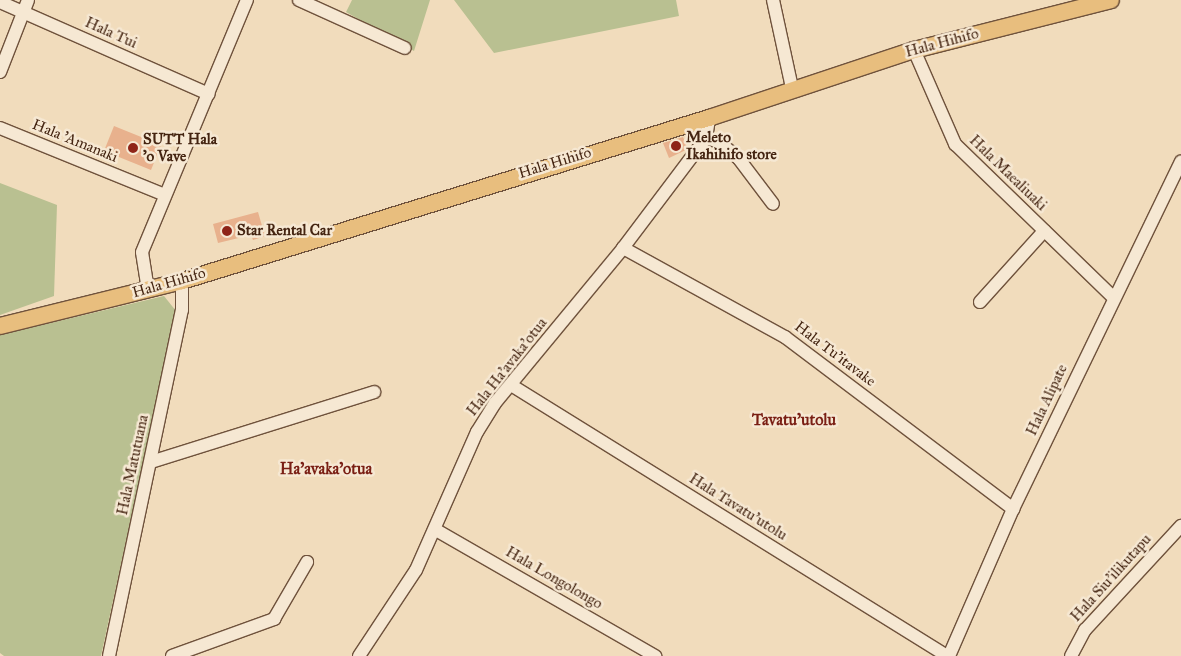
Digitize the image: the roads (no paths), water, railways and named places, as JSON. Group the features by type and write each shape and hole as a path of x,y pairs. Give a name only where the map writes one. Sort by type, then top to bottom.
{"main road":[{"name":"Hala Hihifo","path":"0,326 182,281 709,118 792,88 914,50 1111,0"}],"street":[{"path":"148,290 142,252 247,0"},
{"path":"299,0 404,48"},
{"path":"773,0 792,88"},
{"name":"Hala Tui","path":"0,2 25,6 209,94"},
{"path":"0,72 25,6"},
{"name":"Hala Maealiuaki","path":"914,50 954,144 1113,297"},
{"name":"Hala Ha'avaka'otua","path":"359,656 416,570 436,530 477,432 511,385 622,248 706,138 709,118"},
{"name":"Hala 'Amanaki","path":"0,128 165,196"},
{"path":"706,138 719,142 739,159 773,204"},
{"name":"Hala Alipate","path":"948,656 1013,509 1113,297 1181,162"},
{"path":"980,302 1044,230"},
{"name":"Hala Tu'itavake","path":"622,248 785,337 1013,509"},
{"name":"Hala Matutuana","path":"109,656 182,310 182,281"},
{"name":"Hala Tavatu'utolu","path":"511,385 948,656"},
{"path":"151,462 374,392"},
{"name":"Hala Siu'ilikutapu","path":"1071,656 1085,630 1181,526"},
{"name":"Hala Longolongo","path":"436,530 655,656"},
{"path":"172,656 274,619 307,562"}],"place":[{"name":"Meleto Ikahihifo store","path":"676,146"},
{"name":"SUTT Hala 'o Vave","path":"133,148"},
{"name":"Star Rental Car","path":"227,231"}],"district":[{"name":"Tavatu'utolu","path":"794,420"},
{"name":"Ha'avaka'otua","path":"326,469"}]}
